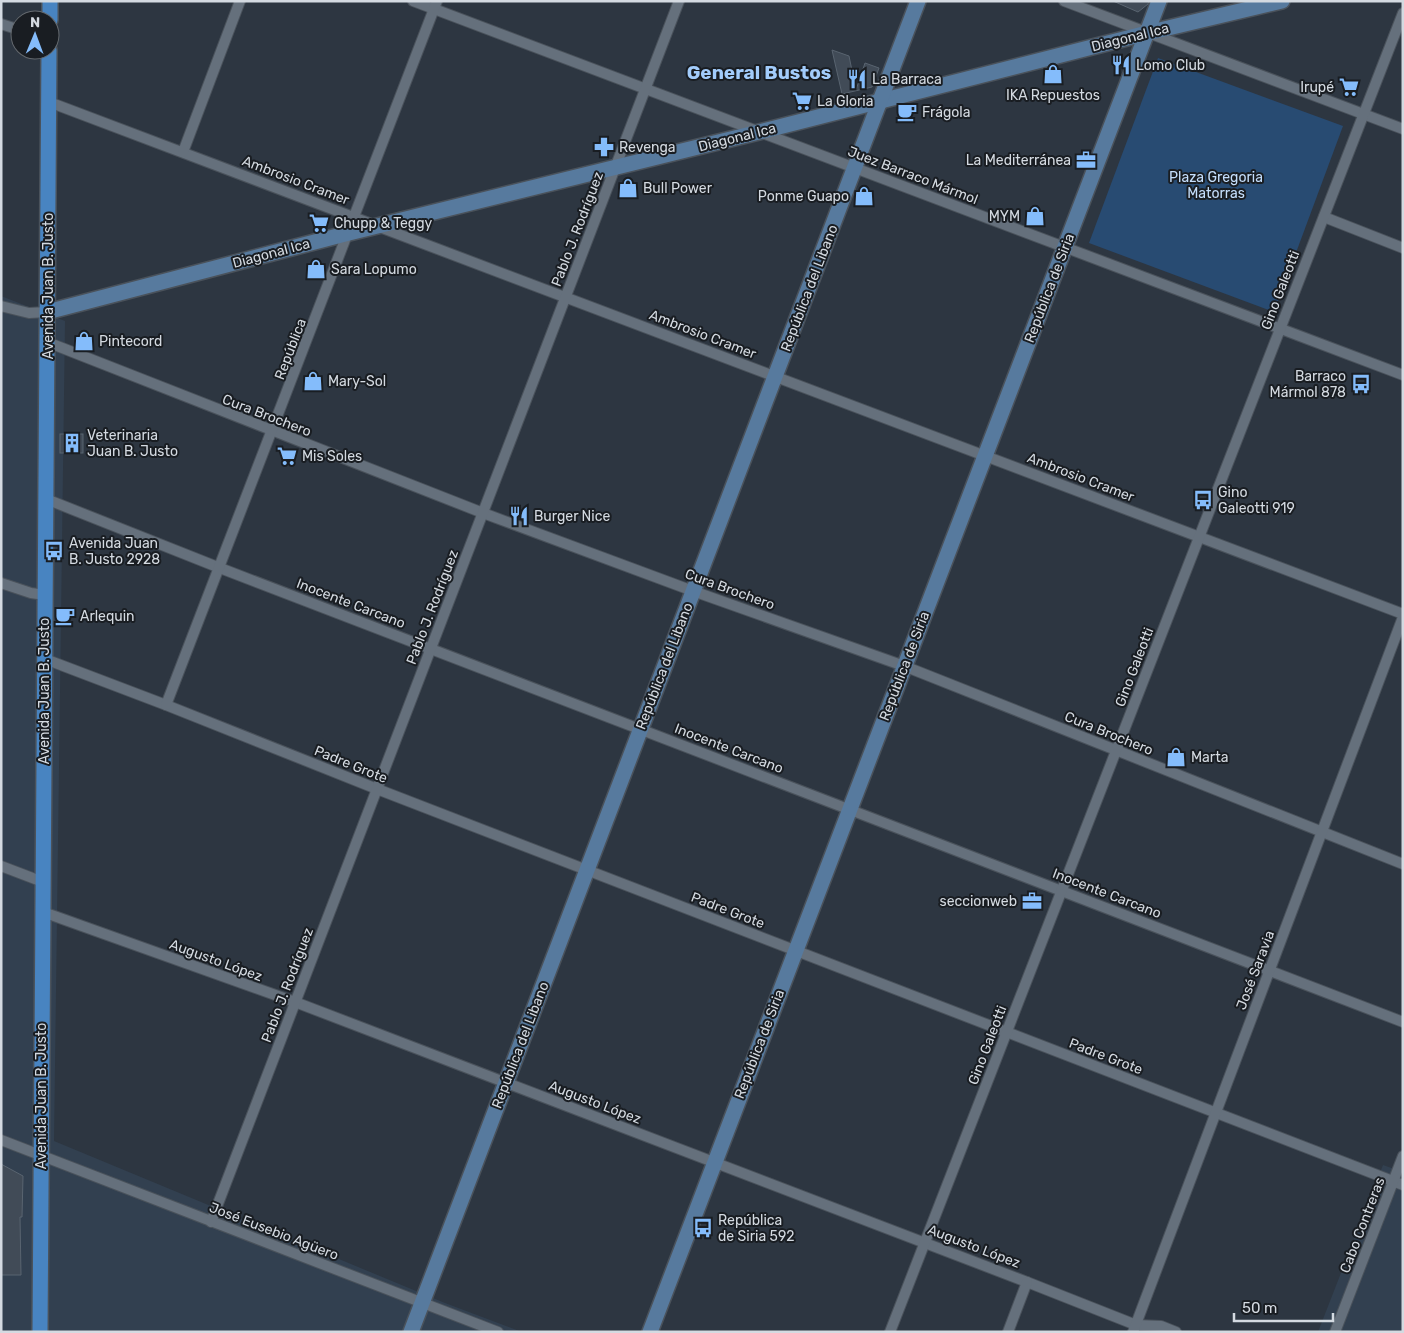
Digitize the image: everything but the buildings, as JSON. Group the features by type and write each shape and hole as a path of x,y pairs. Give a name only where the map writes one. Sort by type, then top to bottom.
{"main road":[{"name":"República del Libano","path":"411,1332 918,1"},
{"name":"República de Siria","path":"650,1332 1159,1"},
{"name":"Diagonal Ica","path":"47,312 349,233 759,132 1147,33 1282,1"},
{"name":"Avenida Juan B. Justo","path":"40,1332 49,60"}],"street":[{"path":"183,152 240,1"},
{"name":"Juez Barraco Mármol","path":"413,1 435,5 645,89 1403,375"},
{"name":"Pablo J. Rodríguez","path":"211,1222 679,1"},
{"path":"1064,1 1403,129"},
{"name":"República","path":"166,705 355,218 435,5"},
{"name":"Gino Galeotti","path":"890,1332 1403,13"},
{"name":"Ambrosio Cramer","path":"49,102 1403,615"},
{"path":"1324,217 1403,248"},
{"path":"1,306 29,314 47,312"},
{"name":"Cura Brochero","path":"47,342 272,432 483,513 693,591 904,666 1403,864"},
{"name":"Inocente Carcano","path":"46,499 220,568 1403,1022"},
{"path":"1,582 31,593 45,595"},
{"name":"José Saravia","path":"1137,1329 1269,970 1403,615"},
{"name":"Padre Grote","path":"45,659 1398,1183"},
{"path":"1,866 43,882"},
{"name":"Augusto López","path":"43,912 295,1002 1027,1282 1137,1329 1161,1326 1176,1332"},
{"name":"José Eusebio Agüero","path":"1,1140 498,1332"},
{"name":"Cabo Contreras","path":"1335,1332 1398,1183 1403,1156"},
{"path":"1008,1332 1027,1282"}],"shaded area":[{"path":"1,296 65,321 54,1141 445,1303 522,1332 1,1332"},
{"path":"1383,1165 1403,1172 1403,1332 1318,1332"}],"green space":[{"name":"Plaza Gregoria Matorras","path":"1158,58 1343,126 1274,312 1089,243"}],"place":[{"name":"Lomo Club","path":"1121,65"},
{"name":"IKA Repuestos","path":"1053,74"},
{"name":"La Barraca","path":"857,79"},
{"name":"Irupé","path":"1349,87"},
{"name":"La Gloria","path":"802,101"},
{"name":"Frágola","path":"907,112"},
{"name":"Revenga","path":"604,147"},
{"name":"La Mediterránea","path":"1086,160"},
{"name":"Bull Power","path":"628,188"},
{"name":"Ponme Guapo","path":"864,196"},
{"name":"MYM","path":"1035,216"},
{"name":"Chupp & Teggy","path":"319,223"},
{"name":"Sara Lopumo","path":"316,269"},
{"name":"Pintecord","path":"84,341"},
{"name":"Mary-Sol","path":"313,381"},
{"name":"Barraco Mármol 878","path":"1361,384"},
{"name":"Veterinaria Juan B. Justo","path":"72,443"},
{"name":"Mis Soles","path":"287,456"},
{"name":"Gino Galeotti 919","path":"1203,500"},
{"name":"Burger Nice","path":"519,516"},
{"name":"Avenida Juan B. Justo 2928","path":"54,551"},
{"name":"Arlequin","path":"65,616"},
{"name":"Marta","path":"1176,757"},
{"name":"seccionweb","path":"1032,901"},
{"name":"República de Siria 592","path":"703,1228"}],"district":[{"name":"General Bustos","path":"759,72"}]}
